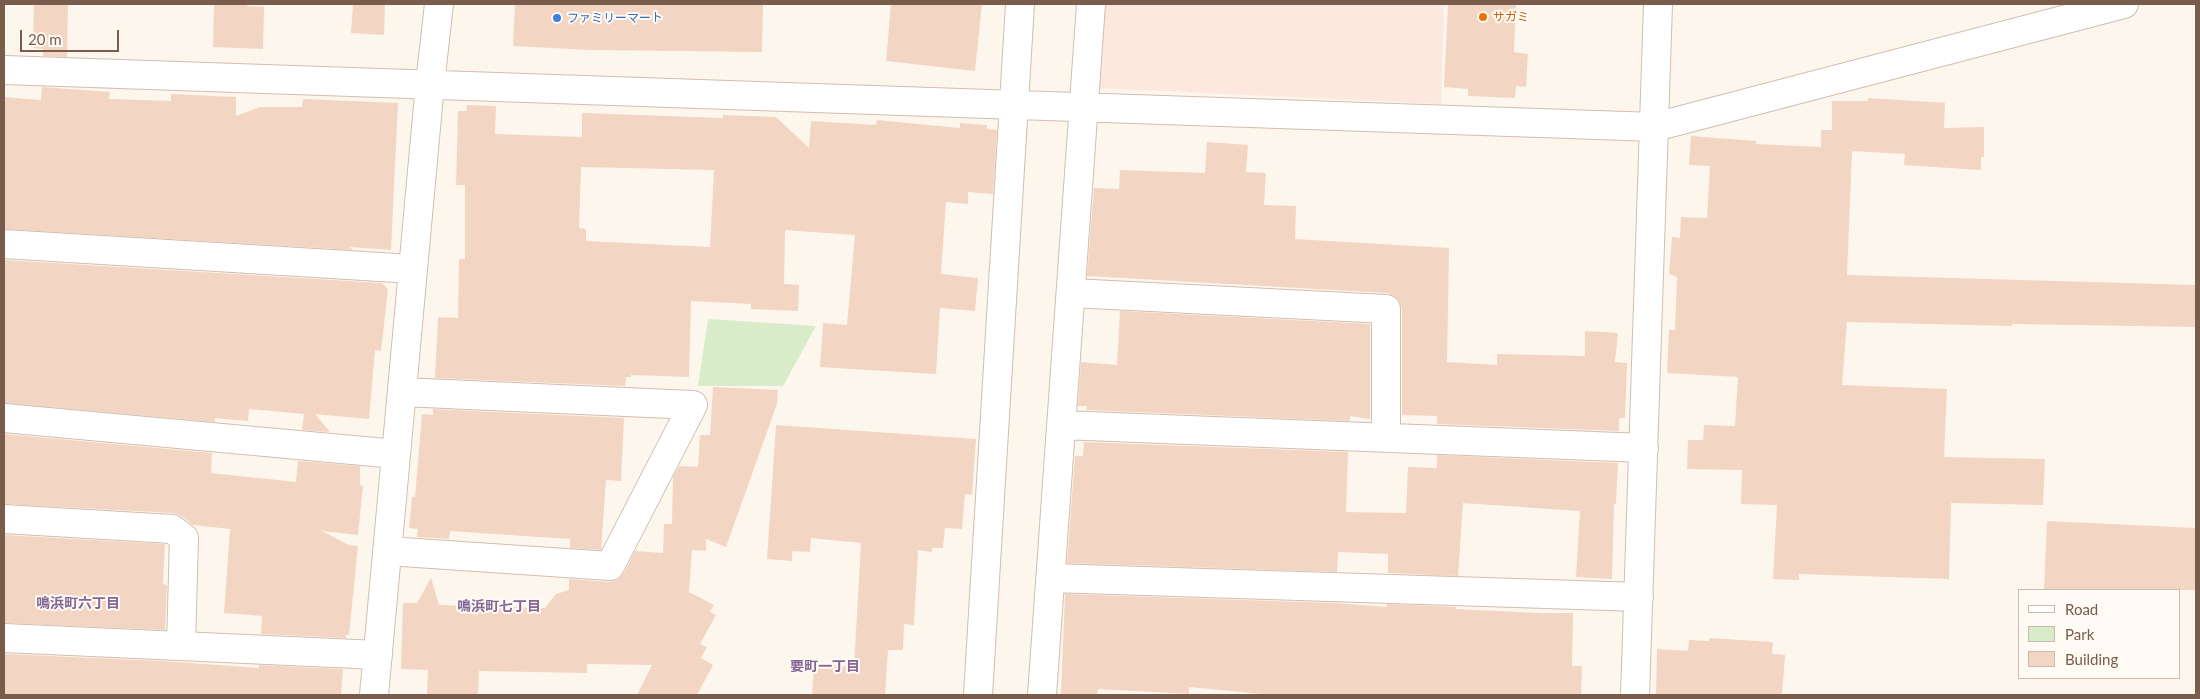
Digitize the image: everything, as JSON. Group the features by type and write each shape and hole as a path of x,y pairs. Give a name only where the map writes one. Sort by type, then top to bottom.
{"street":[{"path":"374,695 430,84 440,4"},
{"path":"978,695 1020,4"},
{"path":"1042,695 1091,4"},
{"path":"1635,695 1658,4"},
{"path":"4,70 1015,103 1655,127 2124,4"},
{"path":"4,244 413,269"},
{"path":"1072,293 1386,309 1386,438"},
{"path":"387,551 610,566 693,405 402,392"},
{"path":"4,418 396,454"},
{"path":"1062,425 1644,448"},
{"path":"4,519 172,530 184,538 181,646"},
{"path":"1051,578 1638,597"},
{"path":"4,638 378,655"}],"shaded area":[{"path":"1104,4 1444,4 1441,104 1095,88"}],"green space":[{"path":"708,319 816,326 783,386 698,386"}],"building":[{"path":"34,4 68,4 67,57 43,56 43,49 33,48"},
{"path":"214,4 247,4 247,6 264,7 263,49 213,47"},
{"path":"353,4 385,4 384,35 351,33"},
{"path":"515,4 763,4 762,52 591,50 513,46"},
{"path":"891,4 982,4 975,71 886,61"},
{"path":"1448,4 1516,4 1514,52 1528,54 1526,87 1516,86 1515,98 1468,96 1468,89 1444,87"},
{"path":"42,87 110,92 109,99 171,101 171,94 236,97 236,116 260,107 302,107 303,99 398,103 391,250 350,247 353,250 4,229 4,97 41,100"},
{"path":"1868,98 1945,103 1944,128 1984,127 1984,157 1981,157 1981,170 1904,165 1905,154 1852,151 1847,275 2196,285 2196,327 2012,324 2012,326 1847,322 1842,385 1947,389 1944,457 2045,459 2043,505 1951,503 1949,579 1799,574 1799,580 1773,579 1777,505 1741,504 1742,470 1687,469 1688,440 1703,440 1704,425 1735,426 1738,377 1667,373 1669,330 1675,330 1677,277 1669,274 1672,237 1680,238 1681,217 1707,218 1710,166 1689,165 1691,136 1756,141 1756,144 1821,147 1821,130 1832,130 1832,101 1868,101"},
{"path":"467,105 496,106 495,134 582,137 582,113 723,118 723,115 776,117 809,148 811,121 876,125 877,120 960,128 960,123 987,125 987,129 997,130 993,194 968,192 968,204 946,202 941,274 978,278 975,311 940,308 936,374 820,367 823,323 847,325 855,235 785,230 784,284 799,285 798,311 751,309 751,304 691,301 689,377 631,375 631,377 626,377 625,386 435,378 438,317 458,318 459,259 465,259 465,185 456,185 458,111 466,111","holes":["581,167 714,170 710,247 586,241 586,229 579,228"]},
{"path":"1207,142 1248,145 1246,172 1266,173 1264,205 1296,206 1295,239 1449,248 1447,362 1497,365 1497,354 1585,356 1585,331 1618,333 1615,362 1627,363 1625,418 1619,418 1619,431 1437,424 1437,416 1402,415 1402,309 1399,301 1387,293 1087,276 1094,188 1119,189 1120,170 1205,173"},
{"path":"4,260 382,283 388,289 381,351 375,350 369,419 315,414 330,432 302,430 304,414 249,409 248,421 215,418 215,422 4,403"},
{"path":"1120,311 1370,324 1370,419 1350,416 1350,421 1086,410 1087,406 1078,406 1081,362 1117,365"},
{"path":"713,387 778,390 777,404 726,547 706,539 706,551 692,550 689,592 714,605 710,612 716,615 700,644 707,647 701,658 713,665 697,695 637,695 652,665 587,664 587,673 479,671 478,695 427,695 428,670 401,669 403,603 417,603 431,578 439,605 545,608 556,594 569,590 569,579 609,582 617,580 624,573 635,551 663,553 664,524 672,524 673,477 679,466 698,467 700,435 710,435"},
{"path":"433,409 624,418 621,481 606,480 601,550 570,548 570,539 450,531 449,539 417,537 418,529 409,528 412,497 415,497 422,414 433,415"},
{"path":"776,425 976,439 972,495 965,494 962,529 945,528 943,548 932,548 932,552 918,550 914,625 904,624 903,650 888,650 885,695 812,695 814,664 854,667 861,543 811,538 810,552 792,551 792,561 767,559"},
{"path":"4,434 212,453 211,473 296,482 298,461 360,466 360,485 363,486 358,535 322,531 349,545 358,546 349,635 346,635 346,638 261,634 262,616 224,613 230,529 193,525 181,516 173,513 4,504"},
{"path":"1084,442 1348,452 1346,512 1406,513 1408,467 1437,468 1437,455 1618,463 1616,504 1614,504 1612,579 1576,577 1580,511 1463,503 1458,576 1388,573 1388,554 1338,552 1337,572 1067,563 1075,456 1083,456"},
{"path":"2047,521 2196,528 2196,590 2044,589"},
{"path":"4,535 165,544 163,584 167,585 165,630 4,623"},
{"path":"1065,594 1335,603 1387,607 1387,604 1537,613 1573,613 1572,666 1582,666 1581,695 1262,695 1189,687 1189,694 1098,689 1097,695 1061,694"},
{"path":"1709,638 1773,642 1772,654 1785,655 1782,695 1656,695 1657,649 1688,651 1689,640 1709,641"},
{"path":"4,654 163,661 259,668 259,665 343,669 341,695 4,695"}],"place":[{"name":"サガミ","path":"1483,17"},
{"name":"ファミリーマート","path":"557,18"}],"district":[{"name":"鳴浜町六丁目","path":"78,603"},
{"name":"鳴浜町七丁目","path":"499,606"},
{"name":"要町一丁目","path":"825,666"}]}
